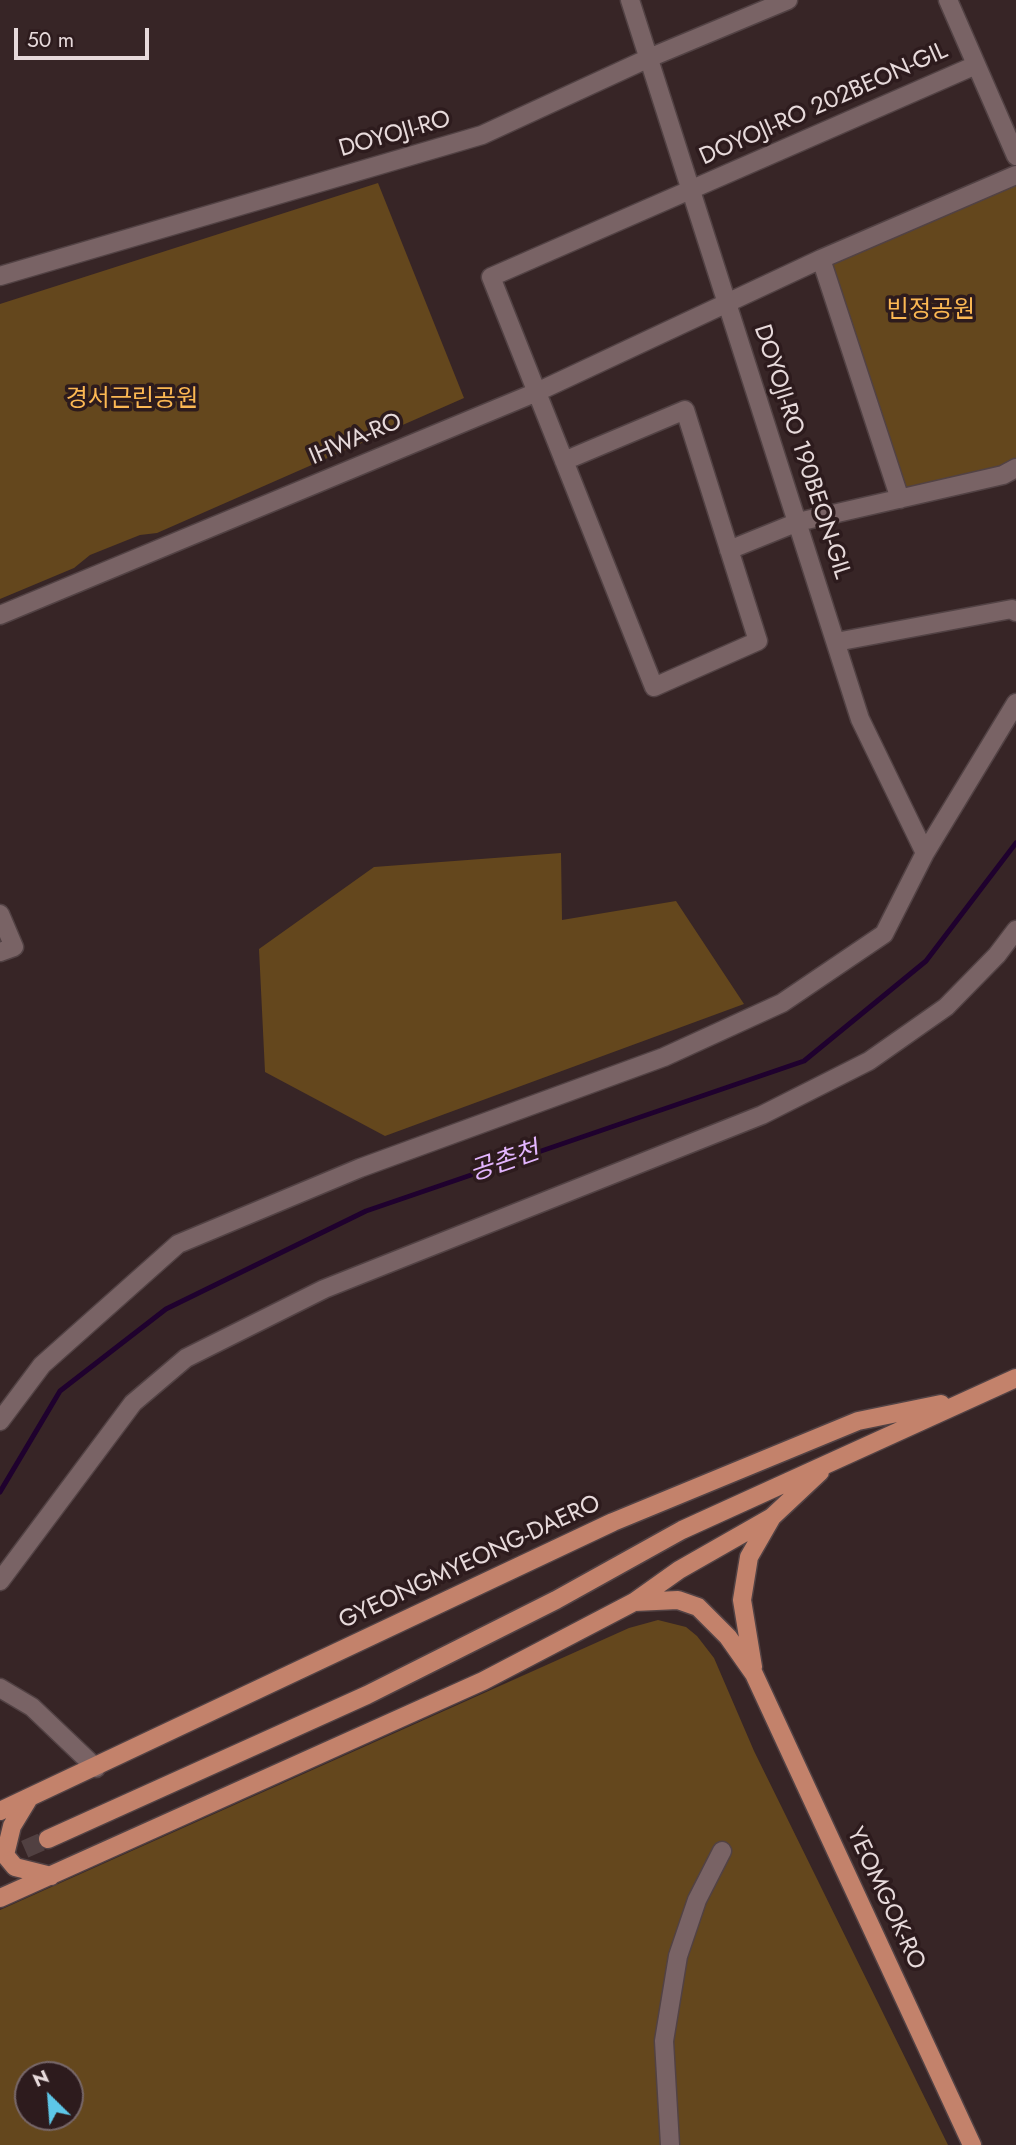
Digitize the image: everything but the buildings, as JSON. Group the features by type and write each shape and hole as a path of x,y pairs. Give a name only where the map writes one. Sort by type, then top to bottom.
{"main road":[{"name":"GYEONGMYEONG-DAERO","path":"48,1839 367,1696 556,1600 682,1531 1016,1378"},
{"name":"GYEONGMYEONG-DAERO","path":"0,1811 613,1522 858,1421 975,1396"},
{"name":"GYEONGMYEONG-DAERO","path":"0,1898 483,1681 634,1602 679,1570 772,1517 831,1461"},
{"name":"YEOMGOK-RO","path":"754,1674 741,1600 749,1557 772,1517"},
{"name":"YEOMGOK-RO","path":"634,1602 678,1600 698,1607 728,1637 754,1674 972,2145"},
{"path":"29,1798 12,1826 5,1855 15,1867 51,1876"}],"street":[{"name":"DOYOJI-RO 190BEON-GIL","path":"630,0 860,719 925,853"},
{"name":"DOYOJI-RO","path":"0,276 482,135 649,58 788,0"},
{"name":"DOYOJI-RO 202BEON-GIL","path":"948,0 1016,156"},
{"name":"DOYOJI-RO 202BEON-GIL","path":"537,392 491,277 976,65"},
{"path":"728,303 821,259 1016,176"},
{"path":"821,259 900,499"},
{"name":"IHWA-RO","path":"0,615 537,392 728,303"},
{"path":"537,392 564,461 654,687 758,641 685,410 564,461"},
{"path":"729,550 798,522 1003,475 1016,468"},
{"path":"836,642 1012,609 1016,612"},
{"path":"0,1421 42,1365 178,1244 360,1168 664,1057 782,1003 884,934 925,853 1016,703"},
{"path":"0,914 14,947 0,952"},
{"path":"0,1581 133,1403 186,1358 324,1289 762,1115 869,1061 946,1007 997,955 1016,930"},
{"path":"0,1688 32,1707 96,1768"},
{"path":"670,2145 664,2040 678,1956 697,1900 722,1851"}],"green space":[{"name":"빈정공원","path":"1016,178 1016,465 902,495 824,261"},
{"name":"경서근린공원","path":"378,183 464,398 157,533 140,535 90,555 74,568 0,599 0,304"},
{"path":"561,853 562,920 676,901 744,1004 385,1136 265,1072 259,949 374,867"},
{"path":"658,1620 686,1627 697,1636 714,1658 754,1751 948,2145 0,2145 0,1910 629,1628"}],"waterway":[{"name":"공촌천","path":"0,1492 60,1391 166,1309 366,1211 804,1061 926,961 1016,843"}],"tunnel":[{"path":"0,1860 48,1839"}]}
